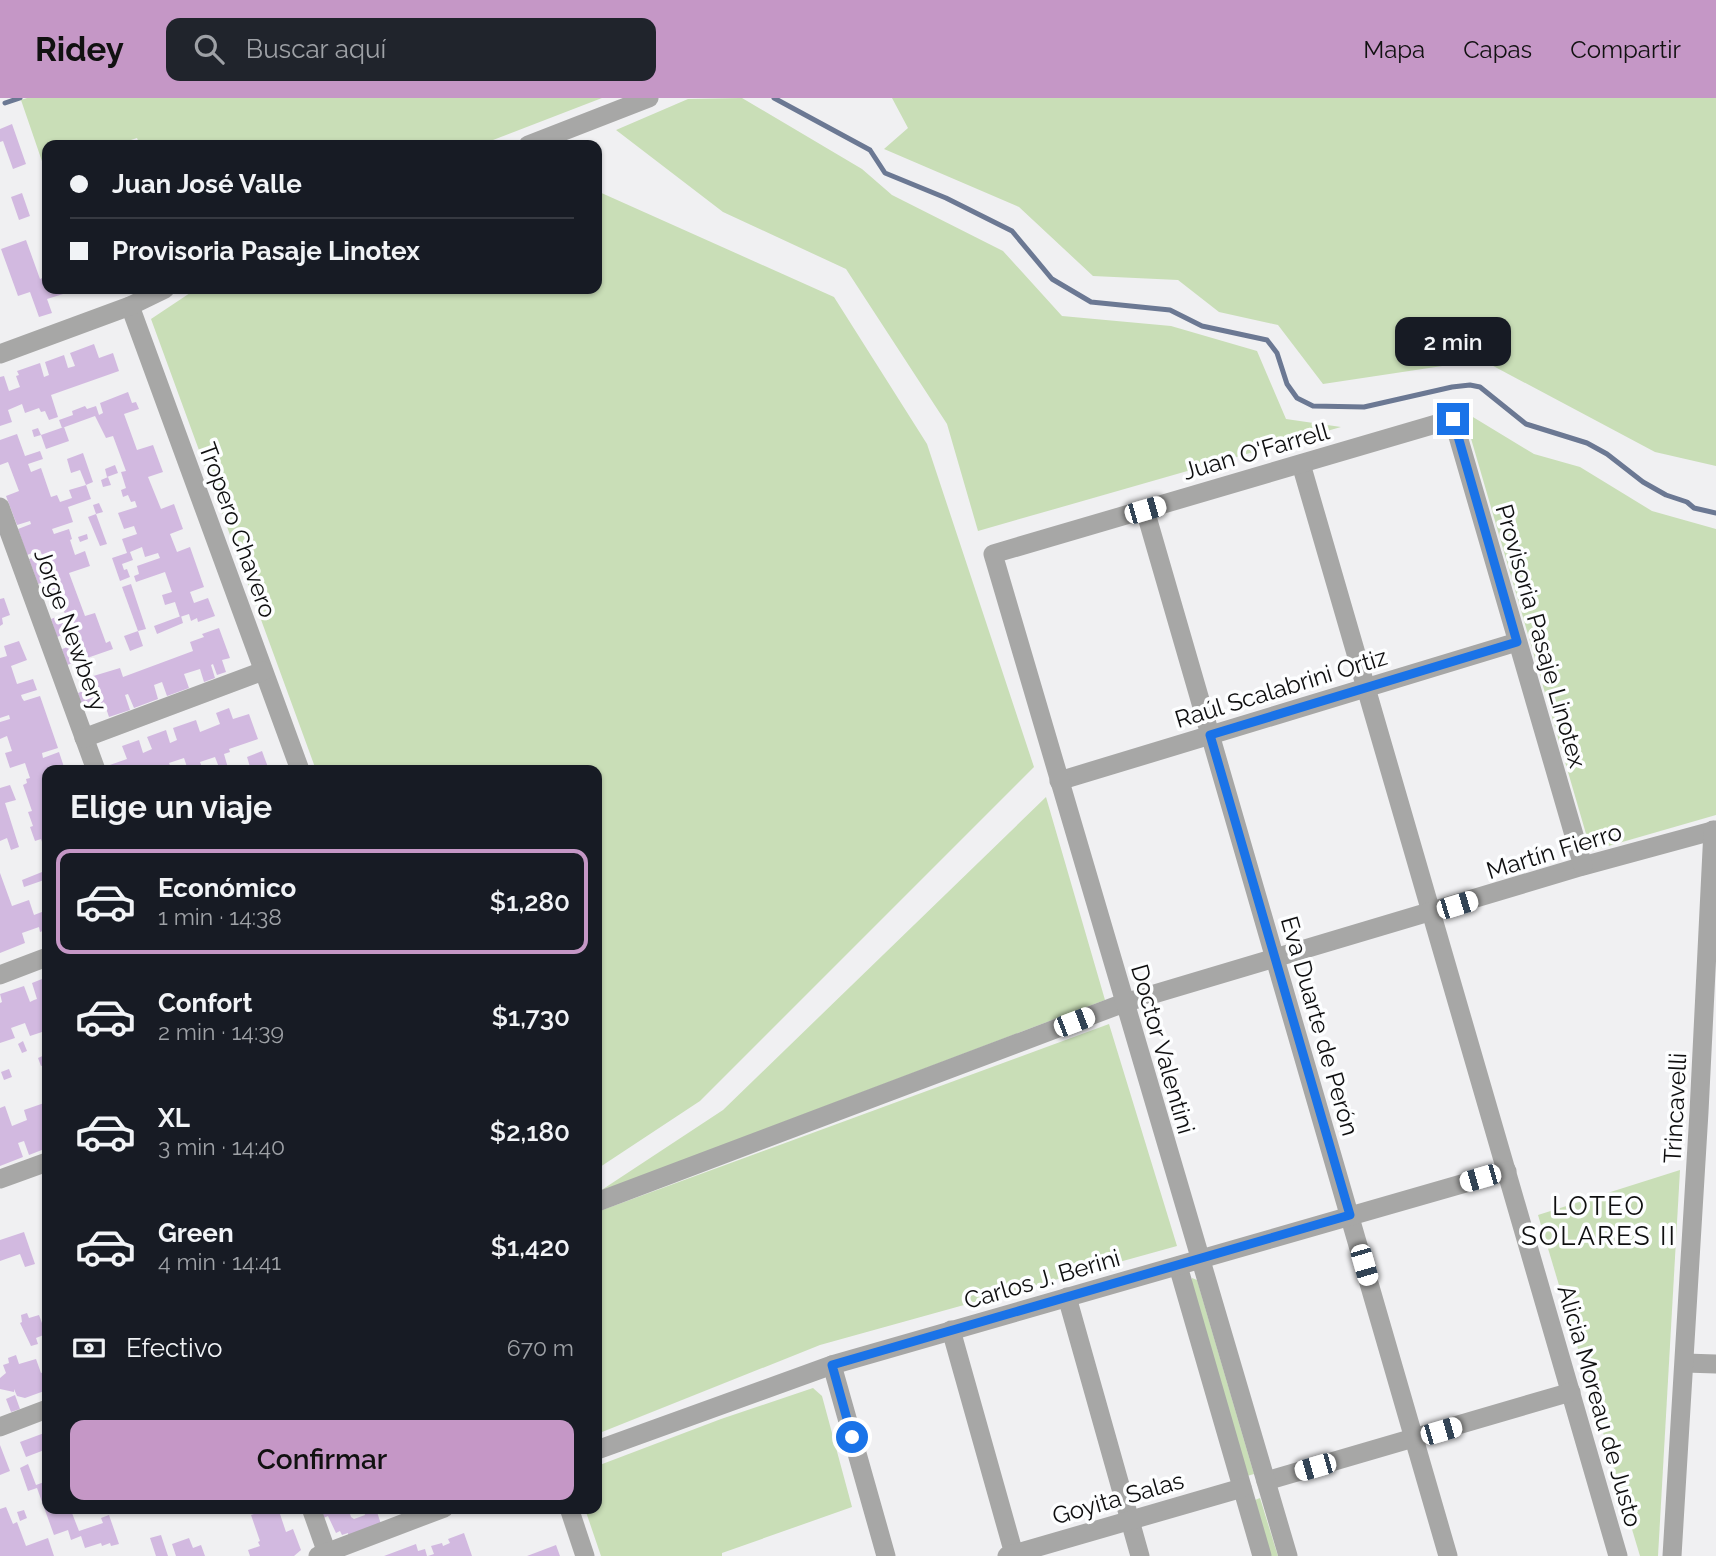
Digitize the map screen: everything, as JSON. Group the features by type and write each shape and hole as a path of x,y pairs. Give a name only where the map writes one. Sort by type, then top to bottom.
{"street":[{"path":"541,140 649,98"},
{"path":"0,354 130,306 155,294"},
{"name":"Tropero Chavero","path":"130,306 298,765"},
{"name":"Juan O'Farrell","path":"993,554 1453,419"},
{"name":"Provisoria Pasaje Linotex","path":"1453,419 1583,866"},
{"name":"Alicia Moreau de Justo","path":"1301,464 1619,1556"},
{"name":"Jorge Newbery","path":"0,507 9,558 94,765"},
{"name":"Eva Duarte de Perón","path":"1145,510 1448,1556"},
{"name":"Doctor Valentini","path":"993,554 1288,1556"},
{"name":"Raúl Scalabrini Ortiz","path":"1059,781 1517,642"},
{"path":"84,738 263,671"},
{"name":"Martín Fierro","path":"602,1200 1124,1003 1583,866 1715,830"},
{"name":"Trincavelli","path":"1672,1556 1685,1363 1708,1112 1715,830"},
{"path":"0,975 42,959"},
{"path":"0,1179 42,1164"},
{"name":"Carlos J. Berini","path":"602,1448 832,1365 1507,1171"},
{"path":"1178,1266 1262,1556"},
{"path":"1067,1297 1140,1556"},
{"path":"951,1330 1010,1555"},
{"path":"1685,1363 1716,1364"},
{"path":"832,1365 886,1556"},
{"path":"1266,1481 1571,1392"},
{"path":"0,1427 42,1411"},
{"name":"Goyita Salas","path":"1010,1555 1242,1488"},
{"path":"313,1514 324,1555 428,1514"},
{"path":"571,1514 585,1556"}],"green space":[{"path":"602,98 493,140 42,140 42,161 21,100"},
{"path":"742,98 862,169 892,195 1003,251 1062,316 1171,326 1257,351 1286,419 1341,427 978,531 947,424 846,269 723,212 616,130 688,99"},
{"path":"892,98 1716,98 1716,466 1655,452 1482,360 1323,384 1278,325 1219,312 1178,280 1093,276 1019,207 884,149 908,128"},
{"path":"602,193 834,297 927,444 1034,767 700,1101 602,1166 602,765 314,765 151,319 188,294 602,294"},
{"path":"1463,411 1534,454 1580,467 1652,511 1716,529 1716,815 1591,851"},
{"path":"1046,797 1105,1000 602,1191 723,1110"},
{"path":"1109,1024 1177,1246 820,1345 602,1432 602,1210"},
{"path":"1680,1170 1658,1556 1640,1556 1538,1215"},
{"path":"1192,1278 1197,1280 1254,1474 1247,1476 1191,1284"},
{"path":"813,1388 822,1396 852,1507 722,1553 722,1556 601,1556 587,1514 602,1514 602,1464"},
{"path":"1260,1498 1278,1556 1271,1556 1255,1500"}],"building":[{"path":"12,124 26,164 13,169 3,141 0,142 0,129"},
{"path":"22,193 30,216 19,220 11,197"},
{"path":"26,240 40,279 42,278 42,294 63,294 47,299 52,313 39,317 30,292 18,296 1,249"},
{"path":"94,344 99,358 113,353 119,371 51,395 58,417 49,420 45,411 41,412 39,408 25,413 22,404 8,410 12,422 0,426 0,377 4,376 9,391 20,387 17,371 40,363 44,377 49,375 45,362 64,355 68,368 75,366 70,353"},
{"path":"128,392 132,403 136,402 139,409 124,414 137,450 153,445 163,472 148,477 161,509 174,504 183,529 170,534 177,552 190,547 204,587 190,592 194,603 208,598 215,616 198,622 197,618 191,621 189,614 180,617 175,602 165,605 162,595 172,592 165,572 136,582 134,576 139,574 137,566 160,558 158,553 145,557 142,547 130,552 133,560 122,564 130,577 120,581 112,558 127,553 122,539 137,534 134,526 124,529 118,513 137,507 128,495 123,497 121,490 126,488 121,472 126,471 113,436 106,438 95,416 62,428 59,420 73,415 72,411 85,406 87,409 96,406 99,415 103,413 100,403"},
{"path":"64,427 69,441 46,449 41,435"},
{"path":"38,428 41,435 34,437 32,430"},
{"path":"17,434 25,456 40,451 43,459 28,464 31,472 41,468 51,497 57,495 60,502 72,498 69,490 86,485 91,499 68,507 73,522 52,529 54,534 69,529 75,555 85,551 90,566 69,573 85,616 95,613 106,643 110,641 113,649 67,665 62,649 76,644 71,631 57,637 51,619 65,614 58,594 43,599 40,590 53,585 51,579 38,584 29,559 42,555 40,550 27,555 18,529 31,524 30,521 17,525 6,496 19,491 8,462 0,465 0,440"},
{"path":"83,453 93,482 86,485 80,470 71,473 67,459"},
{"path":"115,465 118,473 107,477 105,469"},
{"path":"108,477 111,485 103,487 101,480"},
{"path":"99,503 103,512 96,514 93,505"},
{"path":"96,514 107,544 100,546 88,517"},
{"path":"87,534 88,539 80,542 78,537"},
{"path":"131,584 146,629 138,631 122,587"},
{"path":"4,598 10,615 2,618 3,624 0,626 0,599"},
{"path":"181,616 183,623 157,634 154,626"},
{"path":"219,628 230,658 222,660 226,672 217,675 213,664 211,665 215,678 204,682 200,669 184,674 189,688 167,696 162,682 154,685 158,699 134,708 128,694 125,695 130,710 109,717 104,702 83,710 78,693 94,687 90,677 120,668 123,677 193,651 190,642"},
{"path":"138,631 143,646 130,651 124,636"},
{"path":"19,641 27,660 11,666 17,684 33,679 37,690 21,695 22,698 24,701 40,696 58,748 42,753 43,758 59,752 63,765 42,765 42,842 41,839 35,841 30,827 33,826 28,812 32,811 23,785 27,783 26,779 30,778 25,763 10,768 5,753 12,751 7,736 0,739 0,722 10,719 9,715 0,718 0,658 7,656 4,646"},
{"path":"229,708 233,719 249,714 258,739 229,749 230,752 224,754 227,765 218,765 215,757 200,762 201,765 186,765 184,758 169,763 170,765 110,765 127,759 122,746 139,740 143,753 152,749 147,737 166,730 170,743 177,740 173,728 196,720 200,732 220,724 216,713"},
{"path":"262,751 267,765 249,765 247,757"},
{"path":"10,785 16,800 5,803 19,847 11,850 7,838 0,841 0,788"},
{"path":"42,872 42,881 24,887 22,880"},
{"path":"0,873 12,906 29,900 34,915 42,912 42,931 40,932 39,927 22,933 25,943 0,953"},
{"path":"42,979 42,1032 30,1036 25,1023 11,1028 15,1038 0,1043 0,994 24,986 30,1002 37,999 32,983"},
{"path":"23,1041 27,1051 22,1053 18,1044"},
{"path":"9,1069 12,1077 4,1080 1,1072"},
{"path":"42,1104 42,1150 29,1155 24,1141 18,1143 23,1157 0,1166 0,1108 5,1106 12,1126 27,1120 24,1110"},
{"path":"24,1232 35,1264 25,1267 20,1254 0,1261 0,1240"},
{"path":"27,1313 29,1318 39,1315 42,1336 36,1338 38,1344 31,1346 20,1323 21,1315"},
{"path":"16,1355 19,1364 36,1359 42,1373 42,1392 25,1398 17,1396 14,1389 14,1392 0,1389 0,1378 6,1373 3,1365 9,1363 8,1358"},
{"path":"15,1395 20,1409 11,1412 6,1399"},
{"path":"42,1434 42,1451 26,1457 20,1442"},
{"path":"0,1445 10,1471 0,1475"},
{"path":"28,1464 36,1485 42,1483 42,1502 37,1488 28,1491 20,1468"},
{"path":"6,1507 13,1524 17,1522 26,1546 48,1538 54,1556 0,1556 0,1509"},
{"path":"24,1510 27,1518 20,1521 17,1512"},
{"path":"46,1514 72,1514 79,1531 103,1523 101,1518 109,1515 119,1544 102,1546 101,1543 85,1548 81,1536 71,1540 68,1530 54,1535"},
{"path":"280,1514 286,1532 293,1529 301,1550 294,1556 250,1556 248,1550 260,1546 251,1515"},
{"path":"319,1514 350,1514 354,1519 365,1514 378,1514 381,1524 342,1535 340,1531 336,1533 328,1516 321,1519"},
{"path":"464,1533 472,1556 428,1556 434,1554 431,1546 442,1543 443,1546 450,1543 448,1539"},
{"path":"161,1535 168,1556 156,1556 150,1538"},
{"path":"189,1538 193,1548 201,1545 205,1556 176,1556 172,1544"},
{"path":"416,1544 418,1551 425,1549 427,1556 384,1556"},
{"path":"556,1545 560,1556 527,1556"}],"waterway":[{"path":"5,103 20,98"},
{"path":"774,98 870,150 885,173 946,198 1012,231 1052,279 1091,302 1170,310 1202,326 1267,340 1277,353 1287,384 1297,398 1313,406 1364,407 1452,387 1480,387 1526,424 1587,443 1666,495 1687,502 1694,508 1716,513"}],"district":[{"name":"LOTEO SOLARES II","path":"1599,1221"}],"route":[{"path":"852,1437 832,1365 1350,1215 1210,735 1517,642 1453,419"}]}
